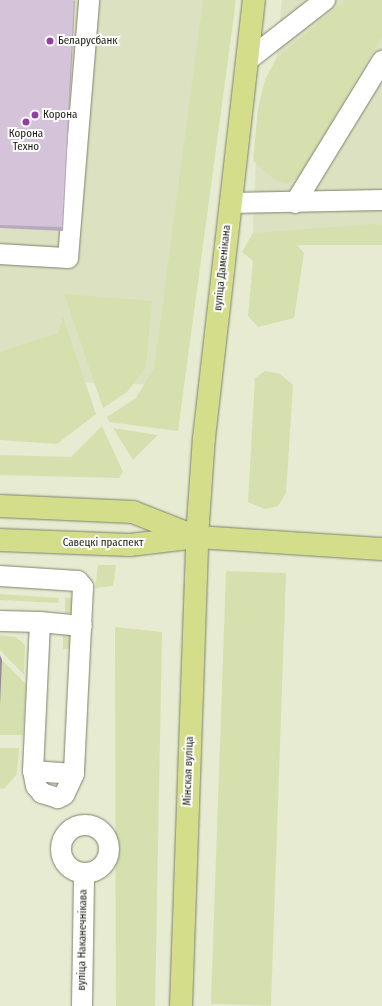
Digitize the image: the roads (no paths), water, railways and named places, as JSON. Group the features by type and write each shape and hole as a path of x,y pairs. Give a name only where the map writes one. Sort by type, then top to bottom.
{"main road":[{"name":"вуліца Даменікана","path":"197,537 230,203 254,0"},
{"path":"0,506 133,512 197,537 382,549"},
{"name":"Савецкі праспект","path":"0,540 130,545 197,537"},
{"name":"Мінская вуліца","path":"182,1006 197,537"}],"street":[{"path":"0,254 68,258 89,0"},
{"path":"248,60 325,0"},
{"path":"295,203 382,61"},
{"path":"230,203 295,203 382,200"},
{"path":"0,576 78,581 83,587 74,774 64,795 58,798 42,793 36,786 33,772 40,622"},
{"path":"0,621 40,622 82,626"},
{"name":"вуліца Наканечнікава","path":"82,1006 84,873"}],"place":[{"name":"Беларусбанк","path":"50,41"},
{"name":"Корона","path":"35,115"},
{"name":"Корона Техно","path":"26,122"}]}
